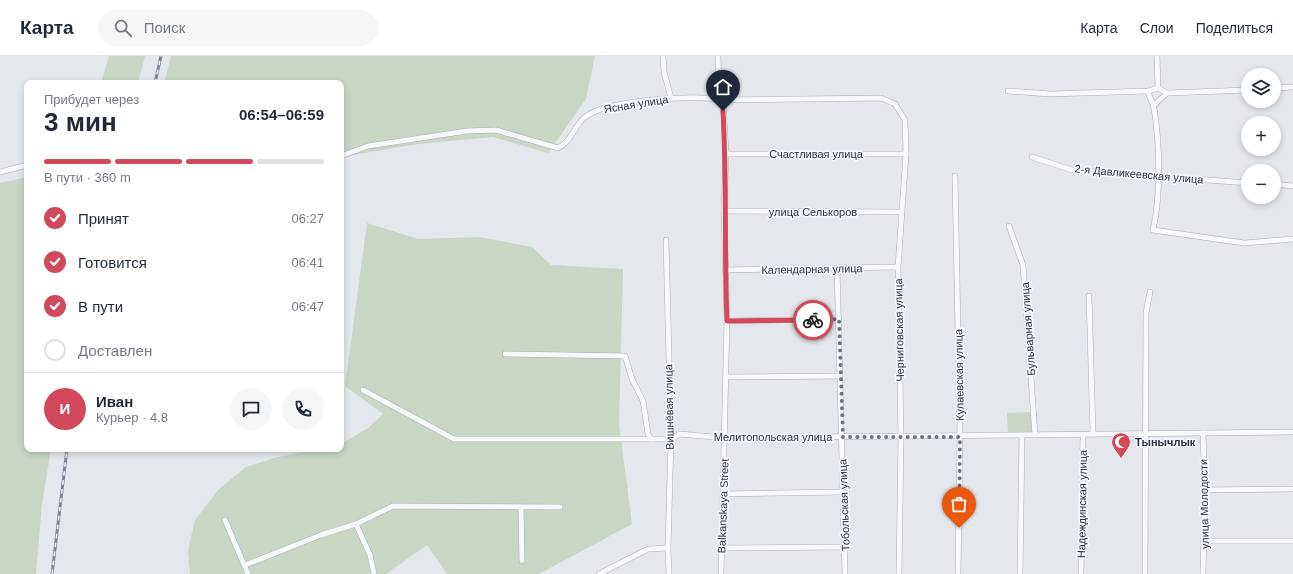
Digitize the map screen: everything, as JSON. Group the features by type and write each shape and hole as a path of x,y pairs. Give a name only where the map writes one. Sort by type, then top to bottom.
{"street":[{"path":"663,56 664,72 671,98"},
{"name":"Balkanskaya Street","path":"718,56 719,92 723,100 726,154 724,211 727,321 721,574"},
{"path":"1157,56 1158,88"},
{"path":"1281,88 1293,87"},
{"path":"1008,91 1050,94 1148,90 1158,88 1167,93 1241,90"},
{"path":"1148,90 1153,106 1159,177 1156,216 1153,230 1244,243 1293,239"},
{"path":"1153,106 1167,93"},
{"name":"Ясная улица","path":"344,155 368,146 467,131 496,130 558,148 564,145 584,118 602,109 671,98 711,98 723,100 881,98"},
{"name":"Черниговская улица","path":"881,98 894,104 905,120 906,154 898,267 901,437 899,574"},
{"name":"Счастливая улица","path":"726,154 906,154"},
{"name":"2-я Давликеевская улица","path":"1032,157 1072,170 1241,183"},
{"path":"0,172 24,166"},
{"name":"Кулаевская улица","path":"955,176 960,437 958,574"},
{"path":"1281,185 1293,186"},
{"name":"улица Селькоров","path":"724,211 901,212"},
{"name":"Бульварная улица","path":"1009,226 1023,265 1035,435"},
{"name":"Вишнёвая улица","path":"666,240 671,439 668,548 669,574"},
{"name":"Календарная улица","path":"725,270 898,267"},
{"name":"Тобольская улица","path":"837,268 843,437 842,492 846,547 845,574"},
{"path":"1145,574 1147,433 1146,313 1150,292"},
{"name":"Надеждинская улица","path":"1089,296 1093,434"},
{"path":"727,321 839,319"},
{"path":"505,354 625,356 632,379 643,401 648,434 651,439"},
{"path":"726,377 840,376"},
{"name":"Мелитопольская улица","path":"363,390 454,439 671,439 680,434 724,438 960,437 1293,432"},
{"name":"улица Молодости","path":"1203,433 1205,490 1203,574"},
{"name":"Надеждинская улица","path":"1081,574 1083,434"},
{"path":"1020,574 1022,435"},
{"path":"1205,490 1293,489"},
{"path":"723,494 842,492"},
{"path":"245,565 321,535 356,524 393,506 560,507"},
{"path":"521,507 522,561"},
{"path":"225,520 248,574"},
{"path":"356,524 370,555 374,574"},
{"path":"1205,540 1293,541"},
{"path":"721,548 846,547"},
{"path":"599,574 648,549 668,548"}],"green space":[{"path":"109,56 145,56 139,80 102,80"},
{"path":"171,56 595,56 586,99 548,153 493,137 418,144 344,156 344,80 165,80"},
{"path":"24,178 24,452 51,452 42,504 36,574 0,574 0,183"},
{"path":"367,223 418,239 480,237 532,247 551,265 623,269 619,424 632,524 539,574 447,574 427,545 386,574 190,574 188,550 195,520 218,490 246,467 274,458 303,452 344,452 344,442 368,428 383,414 345,386"},
{"path":"1031,412 1032,432 1008,433 1007,413"}],"railway":[{"path":"156,80 161,56"},
{"path":"52,574 67,452"}],"way so far":[{"path":"813,320 839,319 843,437 960,437 959,528"}],"place":[{"name":"Тынычлык","path":"1121,459"}],"route":[{"path":"723,111 726,154 724,211 727,321 813,320"}]}
